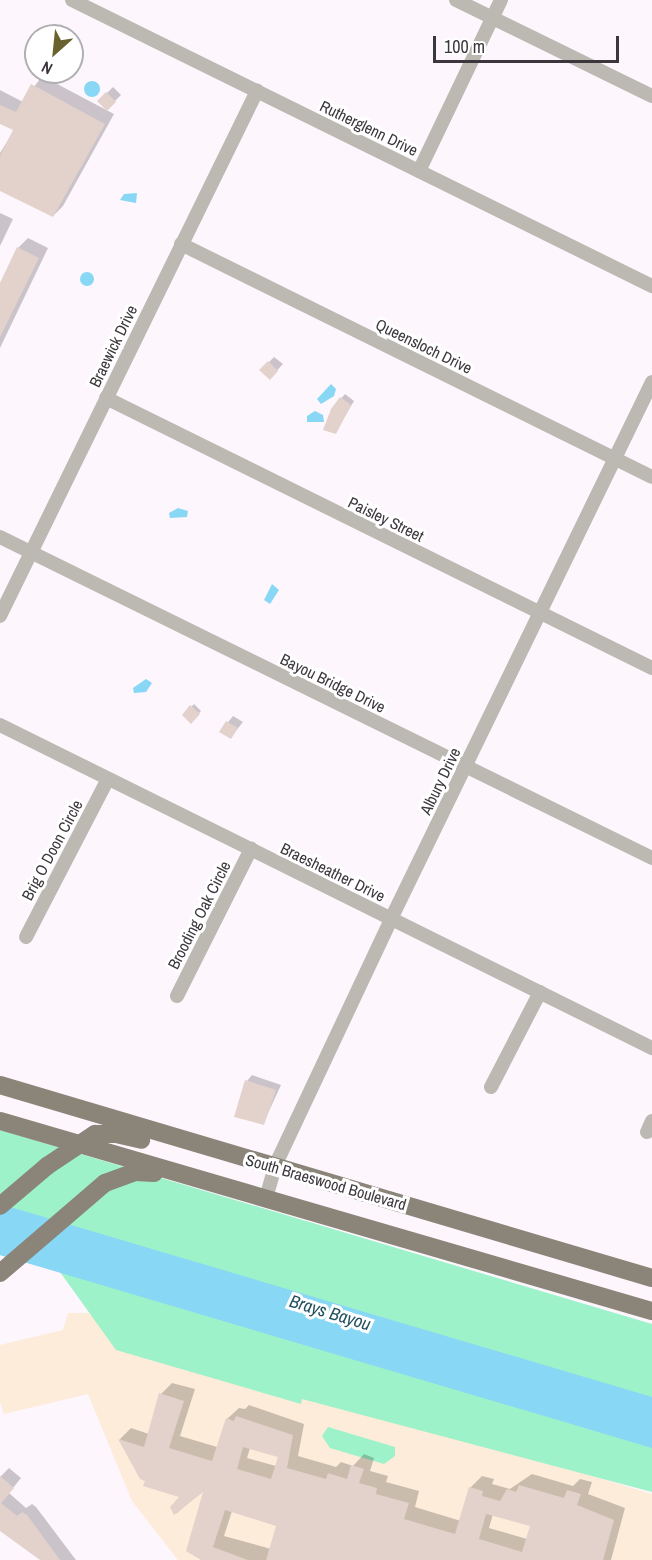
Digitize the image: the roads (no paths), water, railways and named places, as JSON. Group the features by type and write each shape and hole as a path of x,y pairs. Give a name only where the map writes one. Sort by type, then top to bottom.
{"main road":[{"name":"South Braeswood Boulevard","path":"0,1085 208,1149 274,1166 652,1278"},
{"name":"South Braeswood Boulevard","path":"0,1121 652,1311"},
{"path":"30,1130 44,1150 47,1166"},
{"path":"0,1206 47,1166 80,1144 106,1133 180,1150 208,1149"},
{"path":"0,1273 85,1199 116,1176 135,1172 174,1173"},
{"path":"504,1268 513,1236"}],"street":[{"name":"Rutherglenn Drive","path":"72,0 652,285"},
{"path":"456,0 652,96"},
{"path":"418,171 501,0"},
{"name":"Braewick Drive","path":"0,616 257,91"},
{"name":"Queensloch Drive","path":"181,244 652,477"},
{"name":"Albury Drive","path":"266,1198 274,1166 391,919 652,382"},
{"name":"Paisley Street","path":"106,398 652,668"},
{"name":"Bayou Bridge Drive","path":"0,537 652,858"},
{"name":"Braesheather Drive","path":"0,725 652,1048"},
{"name":"Brig O Doon Circle","path":"26,937 108,779"},
{"name":"Brooding Oak Circle","path":"177,996 251,849"},
{"path":"491,1087 540,992"}],"water":[{"path":"89,81 95,81 100,89 98,95 89,97 84,92 84,86"},
{"path":"137,193 136,203 120,200 124,194"},
{"path":"87,272 92,274 94,279 92,284 87,286 82,284 80,279 82,274"},
{"path":"331,384 336,389 334,396 321,404 317,399"},
{"path":"315,411 323,415 324,422 307,422 307,416"},
{"path":"178,508 188,511 187,517 170,518 169,513"},
{"path":"272,584 279,590 270,604 264,600"},
{"path":"146,679 152,683 146,692 134,693 133,688"},
{"name":"Brays Bayou","path":"0,1204 652,1397 652,1448 0,1255"}]}
